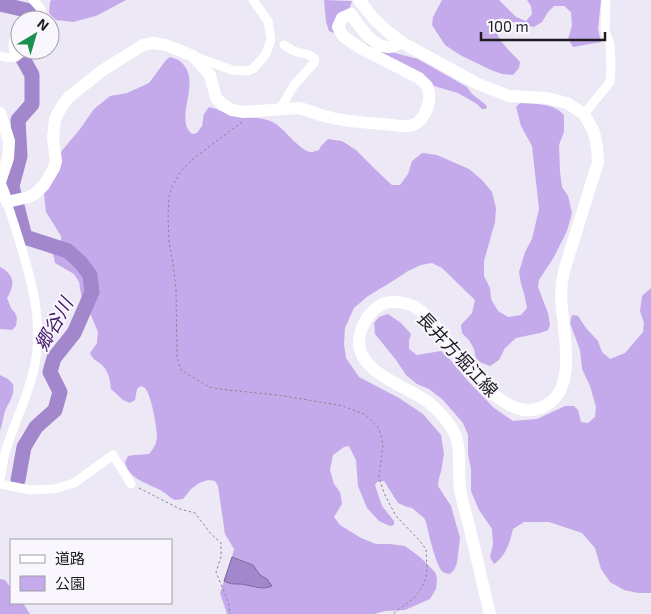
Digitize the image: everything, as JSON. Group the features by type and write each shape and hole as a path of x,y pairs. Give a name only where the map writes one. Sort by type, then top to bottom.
{"main road":[{"path":"0,113 9,141 8,158 0,183 9,201 29,197 36,193 54,168 56,160 55,119 69,97 103,70 143,45 153,43 166,44 193,56 210,75 216,98 232,110 244,112 299,108 325,117 345,121 408,126 416,124 422,118 428,103 426,85 418,78 360,48 342,36 338,27 342,18 352,14 359,0 374,19 401,42 478,84 509,96 547,98 567,103 584,114"},
{"path":"352,14 360,27 372,40 383,46 391,47 401,42"},
{"name":"長井方堀江線","path":"490,614 460,489 459,450 456,436 450,425 428,402 374,370 363,359 358,347 359,332 371,312 380,305 388,302 409,304 420,310 499,399 512,407 523,410 545,406 553,400 562,387 565,374 566,350 561,285 598,162 598,147 594,132 584,114"}],"street":[{"path":"33,0 42,10"},
{"path":"193,56 232,70 248,71 254,68 266,54 271,40 268,21 253,0"},
{"path":"584,114 610,82 610,44 605,31 606,0"},
{"path":"280,108 294,85 314,63 315,58 294,51 284,45"},
{"path":"0,479 6,452 33,372 37,352 38,330 37,308 9,201"},
{"path":"0,484 30,490 54,489 74,483 112,455 131,484"}],"path":[{"path":"243,122 193,159 181,171 168,197 169,243 176,290 177,357 181,370 209,387 285,396 343,406 364,414 378,427 383,445 379,477 384,493 396,516 426,549 427,569 422,588 393,614"},
{"path":"131,484 180,509 195,513 211,534 221,543 221,557 216,572 228,602 230,614"}],"green space":[{"path":"126,0 96,16 73,22 60,20 60,10 49,10 50,1"},
{"path":"324,0 352,1 349,10 334,33 329,31 326,22"},
{"path":"442,0 499,0 516,17 526,21 532,14 531,6 527,0 601,0 598,29 601,42 573,47 568,39 572,26 571,12 564,6 554,6 542,22 534,27 521,25 502,18 497,23 497,34 520,62 519,68 513,75 502,74 460,55 445,45 432,25 433,17"},
{"path":"370,43 391,52 418,59 467,87 487,108 482,109 458,93 434,86 421,76 369,47 367,44"},
{"path":"170,57 180,61 187,70 189,89 185,119 187,127 192,134 197,133 202,126 204,114 209,107 231,115 271,121 303,149 308,151 319,150 328,139 342,141 356,150 392,185 400,185 408,174 412,161 422,153 437,155 469,169 492,192 496,208 495,222 484,261 484,276 490,288 491,299 498,311 508,317 521,315 527,308 519,272 525,252 532,239 539,209 532,146 521,126 516,107 520,103 550,106 564,115 564,132 559,145 560,172 562,187 568,196 572,213 567,231 554,257 539,280 538,287 548,313 550,325 548,330 516,338 505,348 499,360 490,366 480,362 476,358 469,340 462,333 461,325 472,313 475,300 442,268 432,263 421,265 408,271 368,296 354,308 345,328 344,344 346,358 359,377 399,398 423,414 441,435 444,454 438,486 451,506 460,538 457,563 450,574 440,569 424,518 412,508 398,503 384,481 377,482 375,485 382,506 394,521 394,525 390,526 379,521 367,508 358,486 356,460 349,446 344,447 333,455 330,470 334,484 340,492 342,504 334,517 340,525 361,538 376,544 405,546 420,557 435,572 437,578 436,589 430,599 405,610 385,611 374,614 227,614 220,593 224,581 256,588 267,579 260,575 253,565 232,557 234,549 225,534 218,486 215,481 208,480 199,483 183,499 175,500 135,477 127,468 125,462 128,456 149,454 156,441 156,426 149,397 145,388 141,386 137,389 135,400 130,403 123,400 111,389 110,379 106,370 90,353 97,343 98,332 82,300 79,282 74,274 55,263 53,254 61,242 61,236 46,212 44,194 50,165 94,109 110,96 127,93 149,83"},
{"path":"0,267 9,273 12,281 7,298 17,318 16,326 12,330 0,329"},
{"path":"651,288 651,593 624,590 610,582 601,569 595,548 582,533 549,522 524,522 513,529 509,544 494,564 490,557 493,544 492,529 479,510 471,491 468,435 463,423 443,400 406,375 375,334 374,323 379,317 388,314 401,323 411,334 409,349 417,355 441,351 494,408 513,421 537,419 565,406 574,406 578,410 581,422 588,423 595,417 596,407 590,386 582,369 580,350 570,323 572,315 578,316 598,341 602,352 610,359 625,353 643,332 644,323 640,311 642,296"},
{"path":"0,375 13,384 13,392 5,411 0,431"},
{"path":"0,579 5,580 10,587 10,604 24,604 30,614 0,614"}],"shaded area":[{"path":"232,557 253,565 260,575 267,579 272,586 260,588 224,581"}],"waterway":[{"name":"郷谷川","path":"0,4 26,10"},
{"name":"郷谷川","path":"18,480 24,447 36,427 55,410 60,392 50,372 54,358 74,333 92,292 90,275 68,251 25,237 12,186 20,156 18,120 32,104 32,75 24,60"}]}
